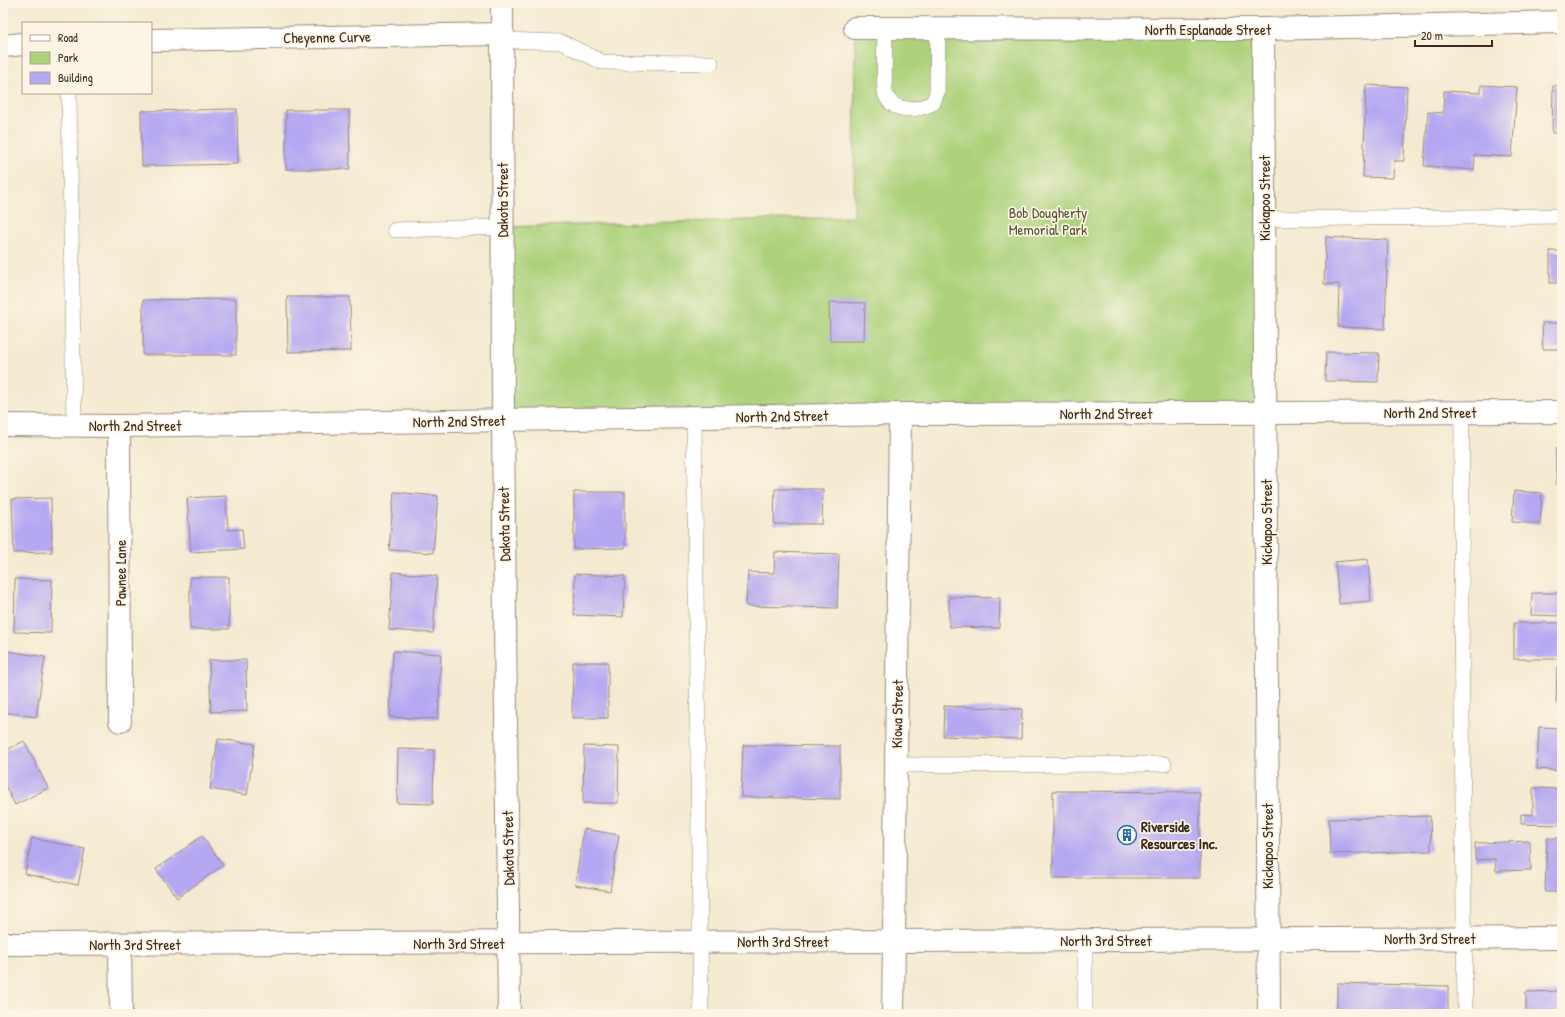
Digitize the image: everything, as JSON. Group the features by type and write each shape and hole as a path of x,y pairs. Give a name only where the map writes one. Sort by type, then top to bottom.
{"street":[{"name":"Dakota Street","path":"502,3 503,420 509,1014"},
{"name":"North Esplanade Street","path":"855,28 1263,29 1562,22"},
{"name":"Kickapoo Street","path":"1263,29 1269,1014"},
{"name":"Cheyenne Curve","path":"152,40 503,37"},
{"path":"3,46 22,44"},
{"name":"North 2nd Street","path":"3,425 119,426 900,414 1562,412"},
{"name":"Kiowa Street","path":"893,1014 900,414"},
{"name":"Pawnee Lane","path":"119,426 120,721"},
{"name":"North 3rd Street","path":"3,944 1562,938"},
{"path":"120,944 120,1014"}],"lane":[{"path":"886,28 885,95 893,105 906,109 923,108 933,103 937,92 938,28"},
{"path":"503,37 561,42 602,62 711,63"},
{"path":"70,94 74,425"},
{"path":"1264,219 1562,216"},
{"path":"395,230 502,227"},
{"path":"1462,412 1462,824 1465,1014"},
{"path":"694,417 701,1014"},
{"path":"896,765 1164,764"},
{"path":"1085,940 1085,1014"}],"green space":[{"path":"907,3 1148,3 907,6"},
{"name":"Bob Dougherty Memorial Park","path":"855,28 1263,29 1265,412 503,420 502,227 854,217"}],"building":[{"path":"1366,85 1407,87 1404,161 1394,161 1393,178 1363,177"},
{"path":"1481,85 1517,87 1512,157 1475,155 1474,170 1424,166 1428,112 1443,113 1444,91 1481,93"},
{"path":"1553,86 1562,86 1562,133 1552,133"},
{"path":"237,109 238,164 142,166 141,111"},
{"path":"286,110 349,110 350,169 286,169"},
{"path":"1326,237 1388,240 1385,329 1338,327 1339,284 1324,284"},
{"path":"1550,251 1562,251 1562,283 1550,283"},
{"path":"287,297 350,297 351,351 288,352"},
{"path":"236,299 236,355 143,355 143,300"},
{"path":"829,302 865,303 864,341 830,341"},
{"path":"1542,323 1562,323 1562,349 1543,349"},
{"path":"1326,352 1379,353 1378,382 1325,381"},
{"path":"1556,449 1562,449 1562,484 1556,484"},
{"path":"775,489 823,489 822,524 774,524"},
{"path":"1514,491 1542,493 1540,524 1512,522"},
{"path":"394,492 438,496 433,553 389,550"},
{"path":"574,492 625,492 625,548 574,549"},
{"path":"226,496 228,530 242,529 244,549 191,552 187,498"},
{"path":"51,498 52,552 14,553 12,499"},
{"path":"775,552 839,554 837,608 746,606 748,572 774,573"},
{"path":"1368,559 1371,601 1339,604 1335,562"},
{"path":"393,572 437,576 433,633 389,630"},
{"path":"575,574 625,576 623,617 574,615"},
{"path":"190,577 229,577 229,629 190,629"},
{"path":"15,579 52,580 51,633 14,632"},
{"path":"1532,593 1562,593 1562,616 1531,615"},
{"path":"949,597 1000,598 999,628 949,627"},
{"path":"1514,623 1562,623 1562,659 1514,659"},
{"path":"7,651 45,657 36,717 3,712 3,676"},
{"path":"393,651 441,654 438,719 390,717"},
{"path":"209,660 246,660 247,711 211,712"},
{"path":"573,662 608,662 608,718 572,718"},
{"path":"1557,668 1562,668 1562,703 1556,703"},
{"path":"944,706 1022,709 1021,739 943,736"},
{"path":"1539,727 1562,728 1562,771 1537,769"},
{"path":"218,739 255,744 247,795 210,789"},
{"path":"24,741 48,788 15,805 3,782 3,752"},
{"path":"743,745 840,746 840,799 741,797"},
{"path":"584,746 619,747 618,803 583,803"},
{"path":"398,749 434,750 433,804 397,803"},
{"path":"1533,788 1562,789 1562,825 1521,824 1521,814 1533,815"},
{"name":"Riverside Resources Inc.","path":"1053,791 1200,792 1200,878 1053,878"},
{"path":"1430,816 1431,851 1330,854 1329,819"},
{"path":"584,829 619,835 610,891 575,885"},
{"path":"202,836 223,865 177,898 156,869"},
{"path":"32,838 85,849 78,885 25,874"},
{"path":"1547,838 1562,838 1562,892 1545,892"},
{"path":"1530,841 1531,870 1496,871 1495,859 1475,860 1475,843"},
{"path":"1337,983 1448,986 1448,1014 1337,1014"},
{"path":"1562,991 1562,1014 1526,1014 1526,992"}],"place":[{"name":"Riverside Resources Inc.","path":"1127,835"}]}
